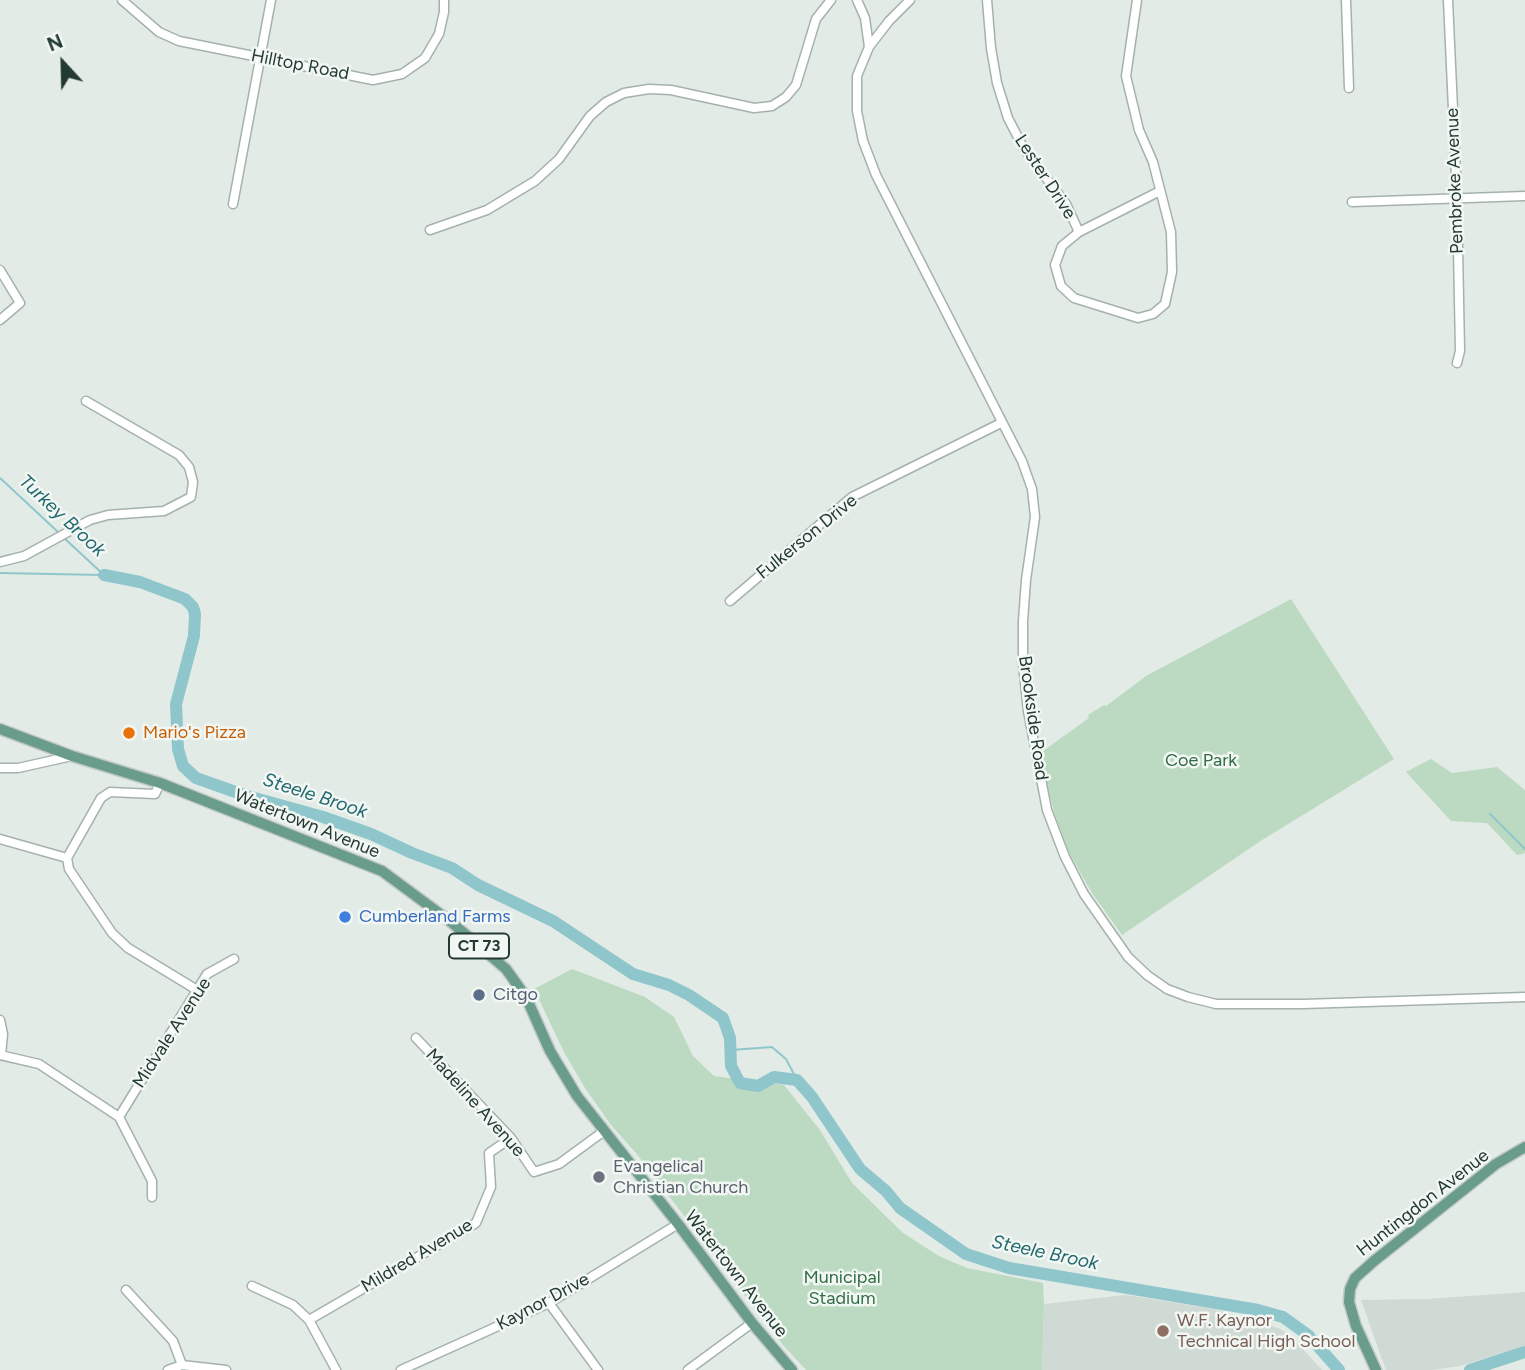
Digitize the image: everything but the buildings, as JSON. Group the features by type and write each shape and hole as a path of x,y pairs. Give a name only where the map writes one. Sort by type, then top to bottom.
{"main road":[{"name":"Watertown Avenue","path":"0,729 72,756 160,783 382,871 451,922 506,969 526,997 563,1075 752,1323 792,1370"},
{"name":"Huntingdon Avenue","path":"1376,1370 1356,1326 1349,1302 1350,1289 1355,1278 1496,1164 1525,1147"}],"street":[{"name":"Hilltop Road","path":"122,0 159,32 179,41 373,80 402,74 425,58 433,47 442,24 444,0"},
{"path":"233,204 271,0"},
{"path":"430,230 487,209 535,181 559,159 590,116 606,102 624,93 649,89 670,90 754,108 772,106 786,97 796,85 816,19 831,0"},
{"path":"857,0 865,18 869,47"},
{"name":"Brookside Road","path":"910,0 869,47 857,76 858,111 863,141 876,175 1022,461 1032,489 1035,517 1026,580 1023,664 1028,711 1047,810 1074,876 1128,957 1167,989 1188,997 1216,1003 1525,997"},
{"name":"Lester Drive","path":"987,0 997,83 1008,118 1024,149 1066,204 1079,232"},
{"path":"1137,0 1126,76 1139,130 1153,162 1171,232 1172,272 1165,304 1153,314 1138,318 1074,298 1061,286 1055,265 1062,246 1079,232 1160,191"},
{"path":"1346,0 1349,88"},
{"name":"Pembroke Avenue","path":"1448,0 1457,197 1460,351 1457,363"},
{"path":"1352,202 1525,196"},
{"path":"0,270 20,303 0,320"},
{"path":"0,562 23,556 90,520 108,515 164,511 191,497 193,482 189,467 178,455 86,401"},
{"name":"Fulkerson Drive","path":"730,601 852,497 1001,423"},
{"path":"0,768 18,768 72,756"},
{"path":"160,783 155,794 110,792 101,798 67,858 69,869 112,933 128,948 197,990"},
{"path":"0,839 67,858"},
{"name":"Midvale Avenue","path":"119,1117 207,974 234,959"},
{"path":"0,1020 3,1034 1,1055 39,1064 119,1117 152,1181 152,1197"},
{"name":"Madeline Avenue","path":"416,1038 511,1138 534,1172 559,1164 604,1131"},
{"name":"Mildred Avenue","path":"309,1320 476,1223 491,1187 489,1153 511,1138"},
{"name":"Kaynor Drive","path":"401,1370 549,1303 678,1224"},
{"path":"252,1286 293,1305 309,1320 335,1370"},
{"path":"126,1290 173,1341 183,1365"},
{"path":"549,1303 598,1370"},
{"path":"688,1370 752,1323"},
{"path":"168,1370 183,1365 226,1370"}],"shaded area":[{"path":"1525,1292 1525,1346 1460,1366 1432,1370 1386,1370 1361,1300 1427,1299"},
{"name":"W.F. Kaynor Technical High School","path":"1126,1295 1214,1309 1278,1328 1289,1334 1322,1370 1042,1370 1044,1304"}],"green space":[{"name":"Coe Park","path":"1291,599 1394,759 1262,840 1122,935 1092,893 1069,853 1054,812 1039,754 1089,718 1088,715 1106,706 1146,676"},
{"path":"1431,759 1452,773 1497,767 1525,790 1525,853 1517,855 1487,823 1451,821 1406,772"},
{"name":"Municipal Stadium","path":"572,969 645,997 674,1017 693,1056 714,1076 784,1085 820,1130 852,1183 903,1233 939,1256 967,1268 1043,1283 1042,1370 806,1370 783,1345 585,1088 564,1052 534,989"}],"waterway":[{"name":"Turkey Brook","path":"0,478 58,532"},
{"name":"Turkey Brook","path":"64,538 104,575"},
{"name":"Steele Brook","path":"0,573 103,575"},
{"name":"Steele Brook","path":"104,575 140,582 185,599 193,607 194,636 176,704 178,749 183,766 196,778 244,795 323,817 452,868 478,885 553,921 633,974 669,985 689,995 723,1018 730,1038 731,1066 740,1083 758,1086 774,1077 797,1080 812,1097 860,1169 886,1191 900,1208 966,1254 1009,1268 1258,1310 1283,1317 1308,1335 1339,1370"},
{"path":"1490,814 1525,849"},
{"name":"Steele Brook","path":"731,1050 772,1047 786,1059 797,1080"},
{"name":"Steele Brook","path":"1470,1370 1525,1352"}],"place":[{"name":"Mario's Pizza","path":"129,733"},
{"name":"Cumberland Farms","path":"345,917"},
{"name":"Citgo","path":"479,995"},
{"name":"Evangelical Christian Church","path":"599,1177"},
{"name":"W.F. Kaynor Technical High School","path":"1163,1331"}]}
